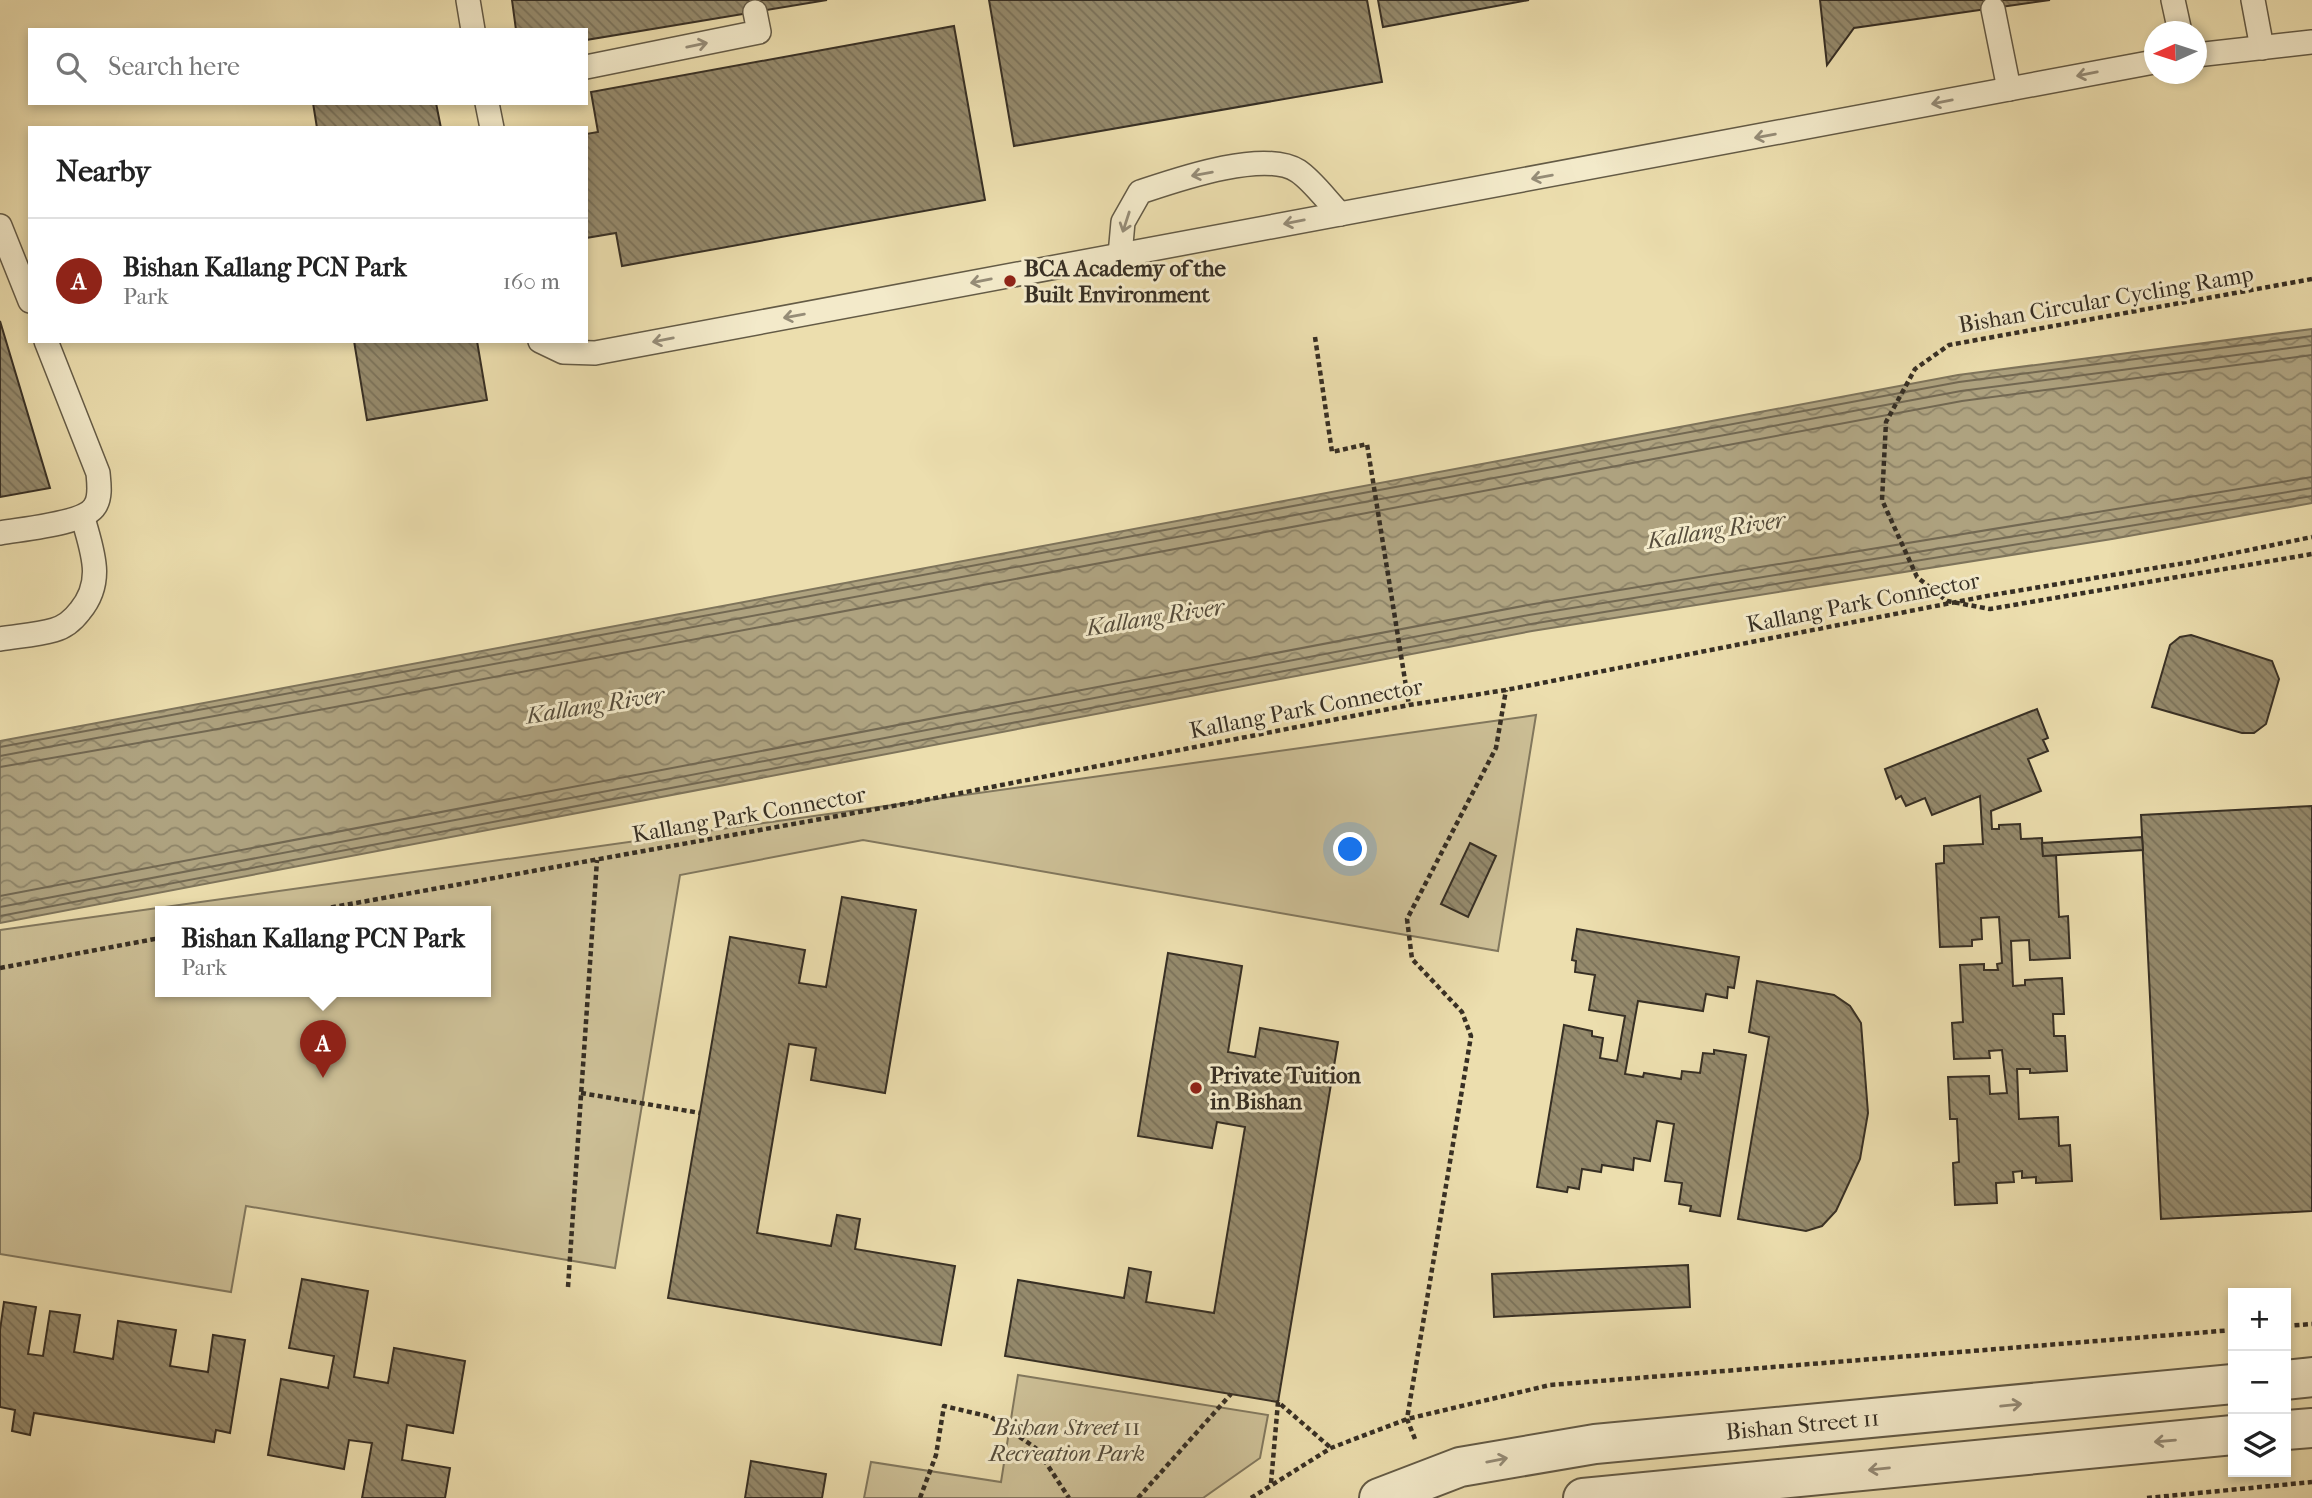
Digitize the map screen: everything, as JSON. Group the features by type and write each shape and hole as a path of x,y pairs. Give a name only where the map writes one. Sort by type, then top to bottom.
{"street":[{"path":"2291,1379 2312,1377"},
{"name":"Bishan Street 11","path":"1379,1498 1460,1467 1595,1444 2228,1384"},
{"path":"2291,1430 2312,1428"},
{"path":"1583,1498 2228,1435"}],"lane":[{"path":"468,0 473,28"},
{"path":"2173,0 2177,21"},
{"path":"2253,0 2262,48"},
{"path":"1993,9 2009,89"},
{"path":"588,67 759,32 755,12"},
{"path":"2207,54 2312,42"},
{"path":"544,343 563,352 595,353 2144,64"},
{"path":"487,105 492,126"},
{"path":"1120,255 1123,222 1140,192 1187,176 1267,162 1297,170 1340,214"},
{"path":"1,229 28,296"},
{"path":"0,533 83,517 95,507 99,491 98,473 47,343"},
{"path":"0,639 56,629 73,620 88,602 96,584 95,563 83,517"}],"path":[{"name":"Bishan Circular Cycling Ramp","path":"2312,279 1950,345 1915,369 1886,422 1882,500 1917,577 1948,601 1990,609 2312,554"},
{"path":"1315,337 1332,452 1367,444 1409,705"},
{"name":"Kallang Park Connector","path":"340,906 915,802 1409,705 1506,690 1992,595 2191,562 2312,537"},
{"path":"1406,1419 1471,1036 1462,1012 1412,959 1407,919 1492,757 1502,721 1506,690"},
{"path":"568,1287 597,860"},
{"path":"0,968 155,939"},
{"path":"581,1093 700,1113"},
{"path":"2291,1326 2312,1324"},
{"path":"1251,1498 1331,1448 1406,1419 1550,1385 2228,1330"},
{"path":"1138,1498 1231,1394"},
{"path":"1271,1484 1278,1402 1331,1448"},
{"path":"920,1498 936,1455 944,1406 991,1417 1037,1449 1069,1498"},
{"path":"2147,1498 2312,1482"}],"green space":[{"path":"1536,715 1498,951 863,840 680,875 615,1268 246,1206 231,1292 0,1254 0,930 155,908 155,997 491,997 491,906 171,906"},
{"name":"Bishan Street 11 Recreation Park","path":"1018,1375 1268,1415 1260,1458 1203,1498 864,1498 871,1462 1001,1482"}],"water":[{"name":"Kallang River","path":"2312,329 2312,503 2112,539 1532,631 0,923 0,741 1958,375"}],"building":[{"path":"512,0 827,0 588,40 588,28 516,28"},
{"path":"989,0 1367,0 1382,82 1014,146"},
{"path":"1378,0 1529,0 1383,27"},
{"path":"1820,0 2050,0 1854,28 1827,65"},
{"path":"954,26 985,200 622,266 616,233 588,238 588,134 598,132 591,92"},
{"path":"313,105 436,105 441,126 317,126"},
{"path":"0,321 50,488 0,497"},
{"path":"354,343 477,343 487,400 367,420"},
{"path":"2191,635 2272,661 2279,679 2266,724 2254,733 2242,733 2152,707 2170,645 2180,637"},
{"path":"2037,709 2048,738 2043,740 2048,751 2028,759 2041,791 1991,811 1992,829 1999,829 1999,825 2020,824 2021,839 2042,838 2043,856 2056,855 2059,917 2068,916 2070,958 2030,960 2029,940 2011,941 2013,986 2025,985 2025,980 2062,978 2064,1014 2053,1014 2054,1036 2065,1036 2067,1071 2030,1073 2030,1069 2017,1069 2019,1119 2058,1117 2059,1146 2070,1145 2072,1181 2036,1183 2036,1177 2022,1178 2022,1171 2013,1172 2014,1182 1996,1183 1997,1203 1955,1205 1953,1163 1959,1162 1957,1119 1950,1119 1948,1077 1989,1076 1990,1094 2007,1093 2002,1050 1989,1051 1990,1058 1954,1059 1952,1023 1963,1022 1960,965 1984,964 1984,970 1998,970 1997,964 2002,963 1999,917 1981,918 1982,939 1972,940 1972,946 1940,947 1936,864 1944,863 1944,846 1983,844 1980,796 1932,815 1925,798 1906,806 1901,796 1896,799 1885,769"},
{"path":"2312,806 2312,1211 2161,1219 2141,815"},
{"path":"2142,837 2143,850 2043,856 2042,843"},
{"path":"1470,843 1496,856 1468,917 1441,904"},
{"path":"842,897 916,910 885,1093 811,1080 816,1048 789,1044 757,1233 831,1246 837,1215 860,1219 855,1249 955,1266 941,1345 668,1298 730,937 805,950 799,983 826,987"},
{"path":"1577,929 1739,957 1734,988 1728,987 1727,998 1706,994 1703,1011 1638,1001 1625,1074 1643,1077 1644,1073 1681,1079 1682,1071 1700,1073 1703,1053 1714,1054 1714,1050 1746,1055 1720,1216 1690,1211 1691,1206 1679,1204 1682,1183 1665,1181 1674,1124 1657,1121 1650,1161 1634,1158 1633,1170 1602,1165 1601,1172 1582,1169 1579,1189 1568,1187 1567,1192 1537,1187 1564,1025 1592,1031 1592,1036 1603,1038 1600,1058 1617,1061 1625,1016 1589,1010 1595,975 1575,972 1576,961 1572,960"},
{"path":"1168,953 1242,966 1228,1052 1255,1057 1260,1028 1338,1042 1278,1402 1005,1356 1018,1280 1124,1298 1129,1268 1151,1272 1146,1302 1214,1313 1245,1127 1217,1122 1212,1148 1138,1136"},
{"path":"1757,981 1834,995 1850,1006 1861,1023 1868,1113 1860,1159 1836,1211 1822,1226 1806,1231 1738,1219 1769,1037 1749,1032"},
{"path":"1688,1265 1690,1307 1494,1317 1492,1274"},
{"path":"302,1279 368,1291 354,1377 388,1383 394,1348 465,1361 453,1433 407,1425 402,1460 450,1468 445,1498 362,1498 372,1443 349,1440 344,1469 268,1455 281,1379 328,1388 334,1356 289,1348"},
{"path":"4,1302 36,1307 28,1354 43,1356 50,1311 80,1315 74,1352 113,1359 118,1321 176,1330 170,1366 208,1372 213,1335 245,1340 230,1433 216,1430 214,1442 34,1413 30,1435 12,1431 15,1410 0,1407 0,1330"},
{"path":"751,1461 826,1474 822,1498 745,1498"}],"place":[{"name":"BCA Academy of the Built Environment","path":"1010,281"},
{"name":"Bishan Kallang PCN Park","path":"323,1078"},
{"name":"Private Tuition in Bishan","path":"1196,1088"}]}
